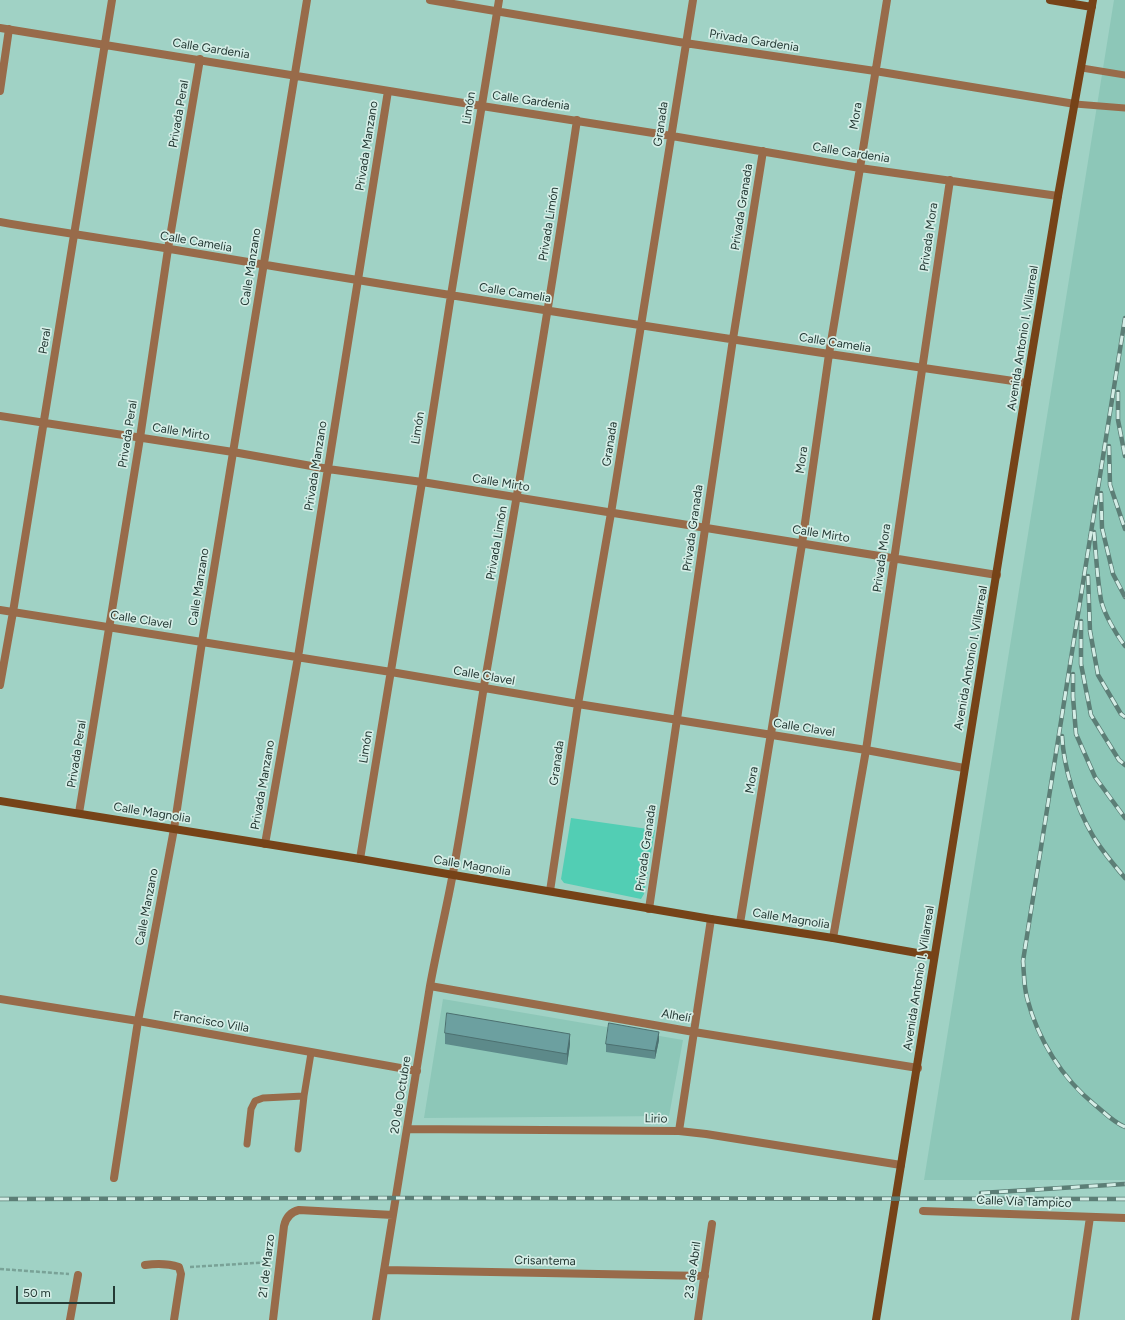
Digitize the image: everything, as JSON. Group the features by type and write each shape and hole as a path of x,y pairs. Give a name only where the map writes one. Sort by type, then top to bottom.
{"street":[{"name":"Peral","path":"0,685 112,0"},
{"name":"Calle Manzano","path":"114,1178 138,1021 174,829 202,642 307,0"},
{"name":"Privada Gardenia","path":"430,0 685,43 875,71 1075,104"},
{"name":"Limón","path":"360,859 499,0"},
{"name":"Granada","path":"550,891 578,704 611,513 693,0"},
{"name":"Mora","path":"740,923 772,735 802,544 829,354 887,0"},
{"path":"1050,0 1093,4"},
{"name":"Avenida Antonio I. Villarreal","path":"876,1320 918,1068 964,768 997,575 1058,196 1093,4"},
{"name":"Calle Gardenia","path":"0,28 577,120 860,168 1058,196"},
{"path":"0,91 9,29"},
{"name":"Privada Peral","path":"79,813 140,438 168,249 200,59"},
{"name":"Privada Manzano","path":"266,844 298,657 388,91"},
{"name":"Privada Limón","path":"452,875 517,498 577,120"},
{"name":"Privada Granada","path":"649,909 733,339 763,151"},
{"name":"Privada Mora","path":"833,938 866,750 950,180"},
{"name":"Calle Camelia","path":"0,222 357,281 829,354 1028,383"},
{"name":"Calle Mirto","path":"0,416 422,482 997,575"},
{"name":"Calle Clavel","path":"0,610 391,672 578,704 866,750 964,768"},
{"name":"Calle Magnolia","path":"2,803 79,813 360,859 934,956"},
{"name":"20 de Octubre","path":"376,1320 430,986 452,875"},
{"path":"679,1131 711,919"},
{"name":"Alhelí","path":"430,986 694,1032 918,1068"},
{"name":"Francisco Villa","path":"0,999 138,1021 417,1071"},
{"name":"Lirio","path":"407,1129 679,1131 901,1165"},
{"name":"21 de Marzo","path":"272,1320 284,1226 288,1216 294,1211 299,1210 393,1215"},
{"name":"Calle Vía Tampico","path":"923,1211 1125,1218"},
{"path":"1075,1320 1090,1217"},
{"name":"23 de Abril","path":"698,1320 712,1224"},
{"path":"145,1265 168,1263 179,1267 181,1270 181,1279 174,1320"},
{"name":"Crisantema","path":"384,1270 705,1276"},
{"path":"70,1320 78,1275"}],"lane":[{"path":"1082,68 1125,75"},
{"path":"1075,104 1125,108"},
{"path":"298,1149 311,1053"},
{"path":"247,1144 251,1109 255,1101 263,1098 304,1096"}],"path":[{"path":"179,1267 280,1262"},
{"path":"0,1269 78,1275"}],"shaded area":[{"path":"1114,0 1125,0 1125,1180 924,1180"},
{"path":"443,999 683,1040 669,1116 424,1118"}],"green space":[{"path":"571,818 655,830 644,894 641,899 564,883 561,879"}],"building":[{"path":"447,1013 570,1034 567,1054 445,1033"},
{"path":"609,1023 659,1032 655,1051 606,1044"}],"railway":[{"path":"1125,318 1023,961 1027,998 1038,1029 1053,1057 1072,1083 1083,1094 1113,1120 1125,1127"},
{"path":"1118,392 1118,420 1125,456"},
{"path":"1109,446 1110,485 1125,529"},
{"path":"1101,493 1102,528 1113,574 1125,597"},
{"path":"1094,532 1101,600 1111,624 1125,646"},
{"path":"1088,576 1090,631 1098,675 1121,714 1125,717"},
{"path":"1081,621 1081,664 1091,715 1119,760 1125,765"},
{"path":"1073,674 1076,734 1095,777 1125,818"},
{"path":"1062,736 1068,775 1081,813 1097,842 1125,878"},
{"path":"981,1193 1125,1184"},
{"path":"0,1199 1125,1199"}]}
